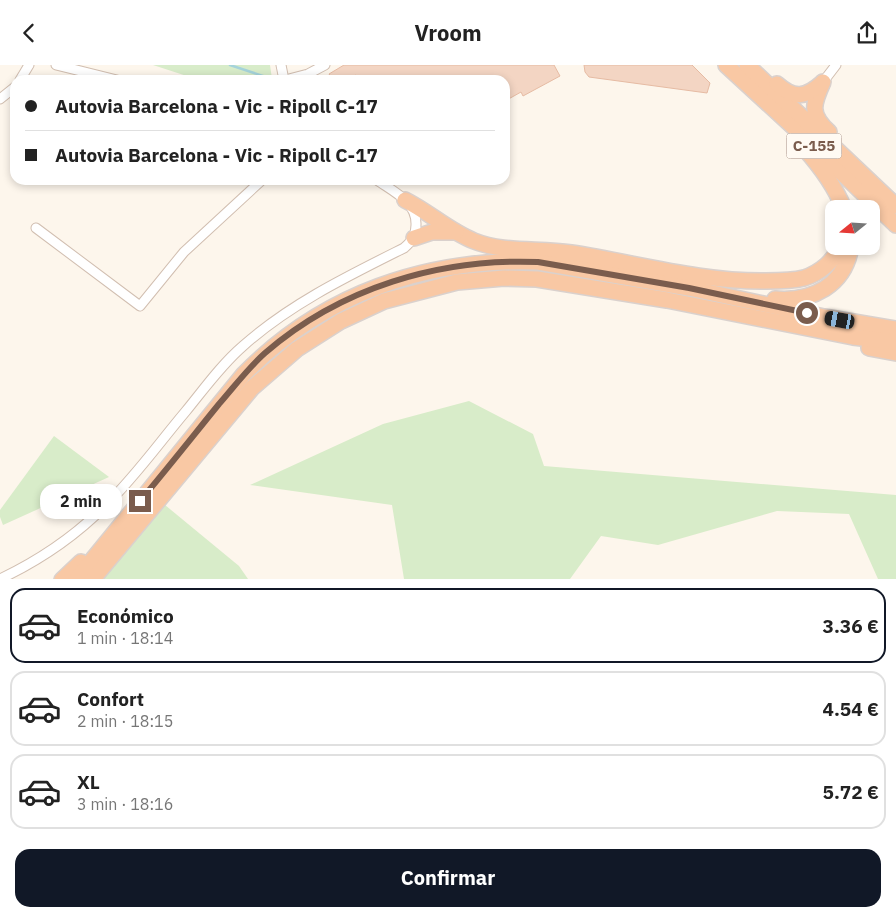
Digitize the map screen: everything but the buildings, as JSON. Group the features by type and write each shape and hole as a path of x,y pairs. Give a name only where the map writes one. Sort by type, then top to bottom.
{"highway":[{"path":"746,65 892,202"},
{"path":"756,65 784,90 794,95 802,95 824,82"},
{"path":"728,67 745,89 812,156 822,169 839,200"},
{"name":"C-155","path":"728,67 896,225"},
{"path":"814,112 815,103 824,82"},
{"path":"802,95 809,101 818,121 857,159 892,202"},
{"path":"406,200 420,207 456,232 475,241 500,247 555,251 699,276 754,281 784,281 805,278 824,267 835,255"},
{"path":"414,238 432,232 456,232"},
{"path":"739,299 759,297 790,301 814,295 825,289 840,275 849,255"},
{"path":"76,579 244,374 264,354 288,335 332,306 381,285 429,271 472,264 513,261 538,262 689,288 824,317 896,329"},
{"path":"92,579 101,573 252,387 297,349 341,321 384,301 456,282 504,277 537,279 668,300 803,327 896,342"},
{"path":"803,327 874,349 896,353"},
{"path":"62,579 86,556 168,457 198,430"}],"street":[{"path":"56,65 97,75"},
{"path":"304,75 324,65"},
{"path":"824,82 836,65"},
{"path":"0,99 10,91"},
{"path":"36,228 140,306 184,252 257,185"},
{"path":"0,579 36,559 80,529 106,505 144,463 218,372 242,346 285,313 326,287 404,248 414,238 416,217 412,206 384,185"}],"green space":[{"path":"153,65 270,65 271,75 184,75"},
{"path":"469,401 533,434 544,466 896,495 896,579 878,579 849,514 777,511 658,545 601,536 570,579 404,579 392,505 250,485 383,424"},
{"path":"54,436 109,477 3,525 0,510"},
{"path":"165,505 239,566 248,579 102,579"}],"waterway":[{"path":"230,65 260,75"}],"route":[{"path":"140,501 244,374 264,354 288,335 332,306 381,285 429,271 472,264 513,261 538,262 689,288 807,313"}]}
